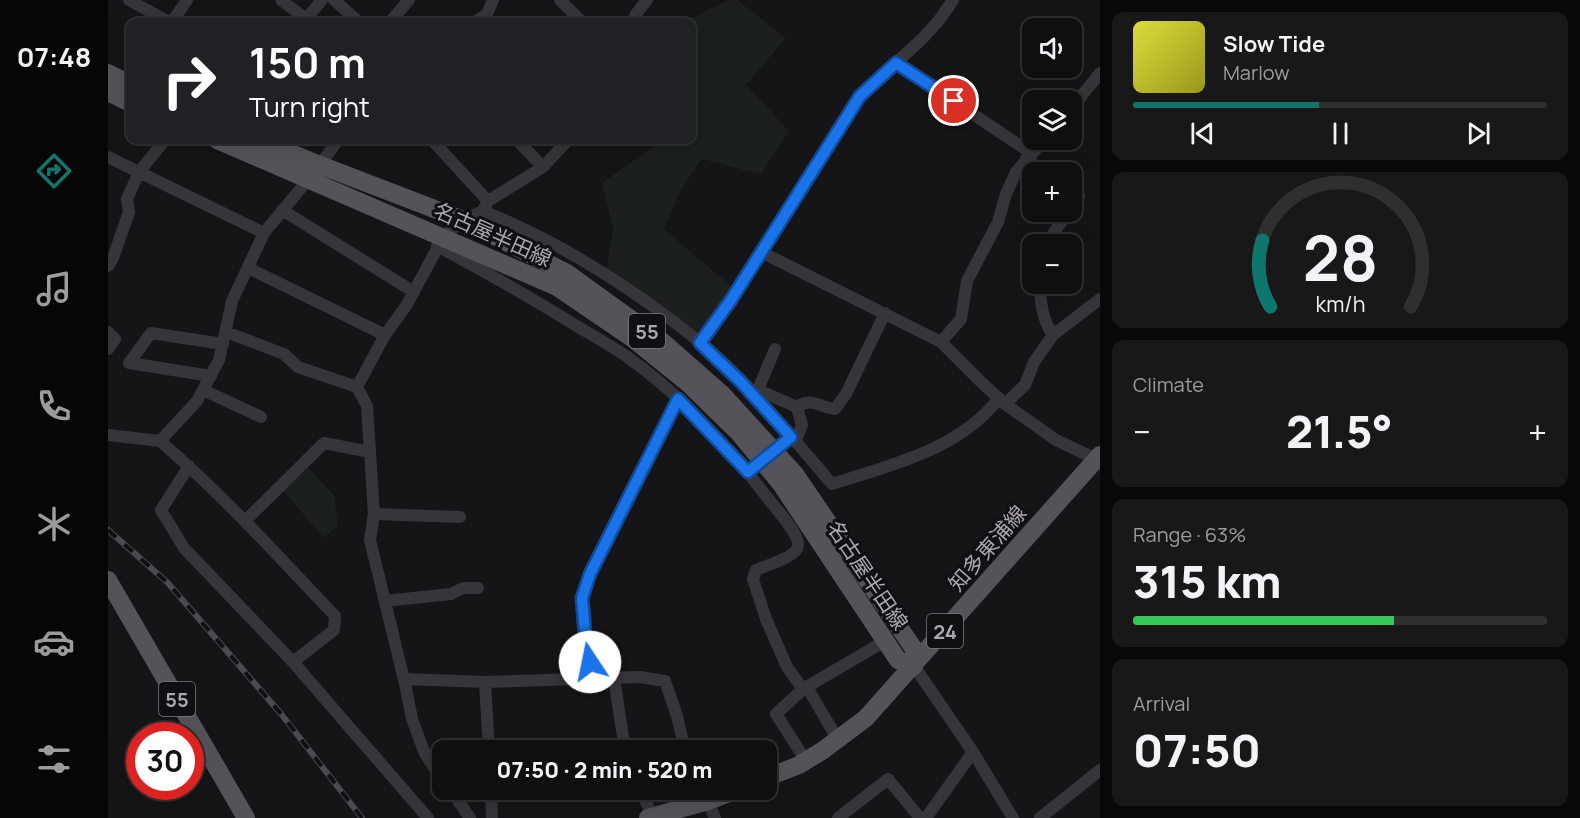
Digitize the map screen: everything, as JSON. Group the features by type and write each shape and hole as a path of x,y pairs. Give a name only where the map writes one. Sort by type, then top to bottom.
{"main road":[{"path":"108,73 126,82"},
{"path":"108,92 126,101"},
{"name":"名古屋半田線","path":"229,144 314,172 463,220 567,273 664,343 723,395 795,474 914,649 914,666 898,660 780,484 739,434 689,384 632,338 557,287 440,241 314,172 266,144"},
{"name":"知多東浦線","path":"777,773 806,761 866,718 1098,457"},
{"name":"55","path":"108,580 246,818"},
{"path":"651,817 705,803"}],"street":[{"path":"129,0 163,18"},
{"path":"173,18 187,0"},
{"path":"280,0 305,18"},
{"path":"307,18 322,0"},
{"path":"334,0 354,18"},
{"path":"393,18 409,0"},
{"path":"491,18 494,0"},
{"path":"560,0 578,18"},
{"path":"635,18 646,0"},
{"path":"700,343 731,300 860,96 929,32 953,0"},
{"path":"896,63 1034,162"},
{"path":"1082,95 1100,73"},
{"path":"108,266 113,242 129,212 127,199 139,172 162,144"},
{"path":"160,441 197,401 219,360 232,301 264,233 335,144"},
{"path":"435,144 485,206 603,272 645,300 700,343 755,393 832,484 925,454 964,431 1025,385 1037,357 1053,335 1100,299"},
{"path":"521,144 543,167"},
{"path":"357,387 384,335 414,292 440,241 463,220 543,167 564,144"},
{"path":"941,342 961,319 967,281 998,222 1006,194 1016,172 1034,150"},
{"path":"108,157 264,233"},
{"path":"282,210 414,292"},
{"path":"440,241 626,356 678,399 748,472 797,538 796,552 756,570 753,579 766,619 787,668 805,688 837,740"},
{"path":"760,252 941,342 1002,401 1056,440 1098,457"},
{"path":"248,268 384,335"},
{"path":"1041,294 1042,309 1053,335"},
{"path":"748,472 793,439 802,425 798,411 805,402 834,409 838,406 885,313"},
{"path":"108,332 115,339 108,349"},
{"path":"211,375 129,363 150,333 225,338 284,354 298,368 357,387 367,406 374,514 370,540 415,728 425,754 432,764"},
{"path":"755,393 775,348"},
{"path":"203,390 261,417"},
{"path":"755,393 763,393 799,408"},
{"path":"595,678 586,645 582,598 590,574 678,399"},
{"path":"108,435 160,441 245,521 335,616 334,630 293,662"},
{"path":"245,521 324,443 370,452"},
{"path":"189,466 161,510 183,548 293,662 428,818"},
{"path":"374,514 460,517"},
{"path":"385,601 451,594 463,588 478,588"},
{"path":"806,761 776,714 805,688 885,641"},
{"path":"914,666 973,752 1013,818"},
{"path":"404,679 485,682 640,677 665,681 683,740"},
{"path":"614,678 623,740"},
{"path":"485,682 488,740"},
{"path":"926,818 973,752"},
{"path":"1040,818 1100,770"},
{"path":"838,818 888,779 920,818"},
{"path":"458,800 471,818"},
{"path":"491,800 492,818"},
{"path":"644,800 651,817"},
{"path":"461,818 471,818"}],"shaded area":[{"path":"729,0 737,0 786,38 746,85 789,131 761,174 702,159 682,188 664,229 734,289 704,333 680,324 607,268 613,227 602,183 657,144 696,144 696,18 691,18"},
{"path":"308,468 334,495 338,526 323,538 283,490"}],"railway":[{"path":"108,530 167,582 282,715 362,818"}],"route":[{"path":"590,662 582,617 582,598 590,574 678,399 748,472 791,437 741,382 700,343 731,300 860,96 896,63 954,101"}]}
